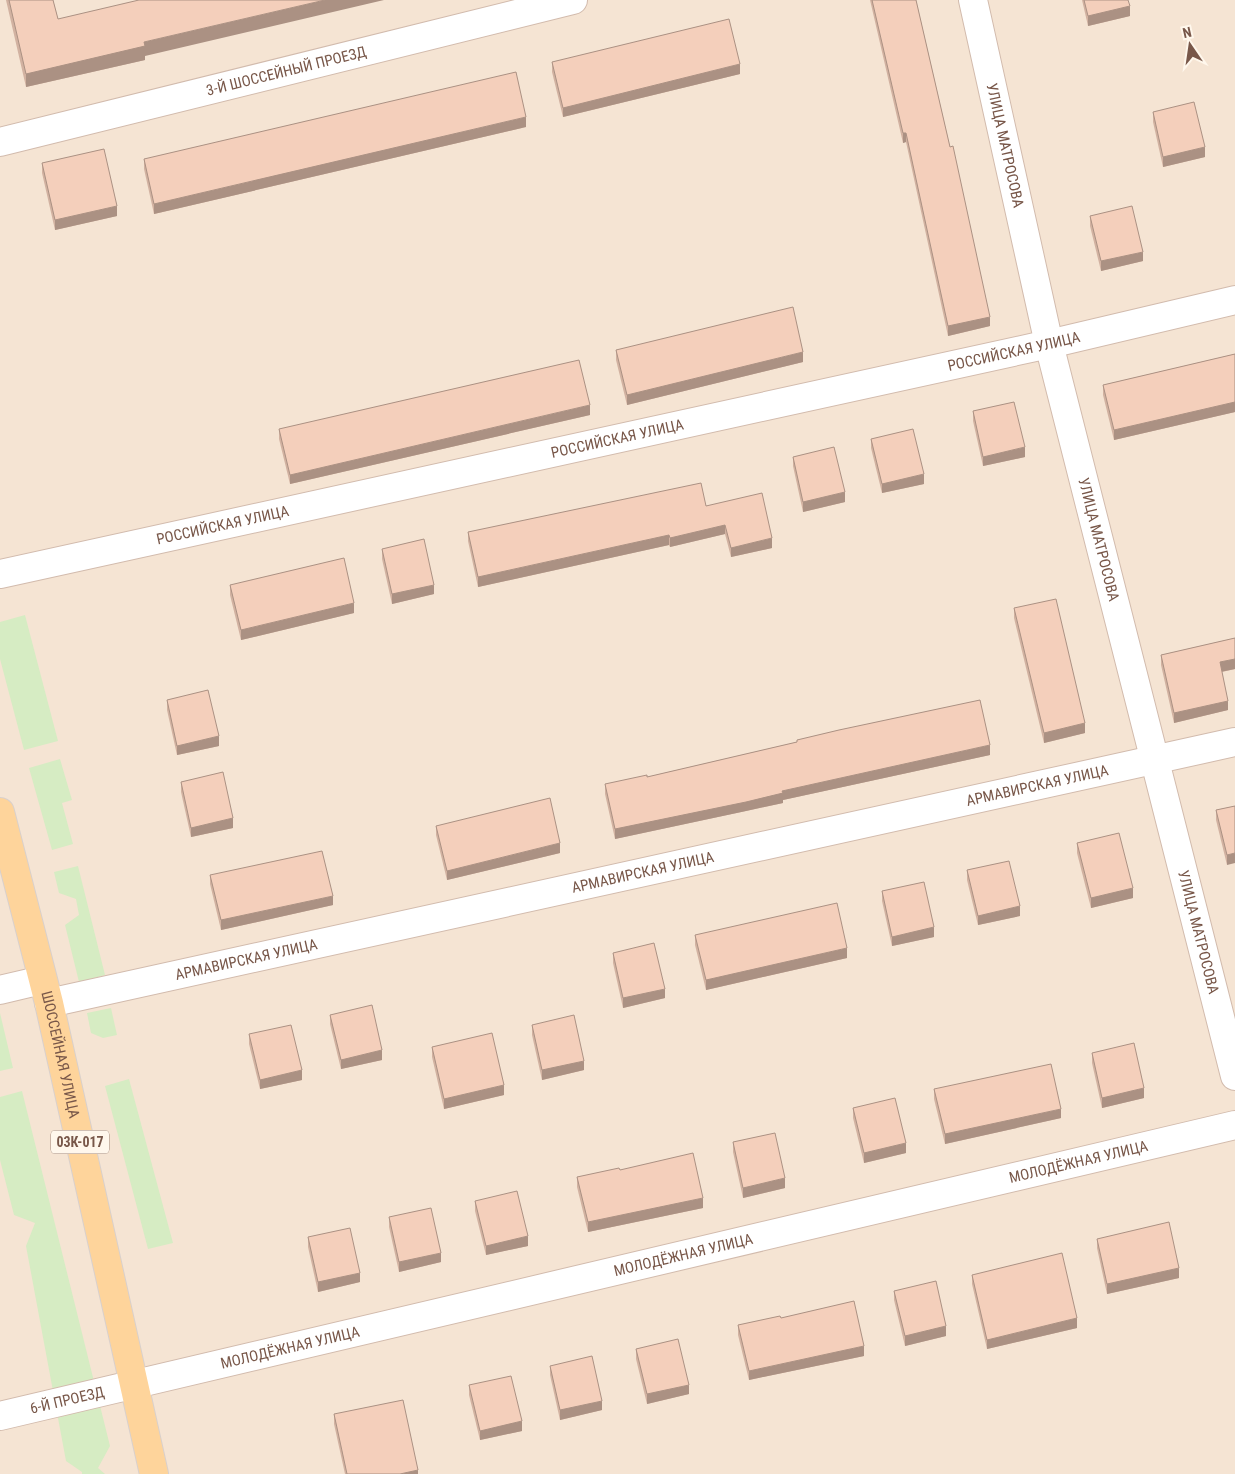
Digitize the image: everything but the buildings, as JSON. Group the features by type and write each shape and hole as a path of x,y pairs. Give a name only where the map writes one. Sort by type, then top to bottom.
{"main road":[{"name":"ШОССЕЙНАЯ УЛИЦА","path":"0,812 45,992 154,1474"}],"street":[{"name":"3-Й ШОССЕЙНЫЙ ПРОЕЗД","path":"0,142 573,0"},
{"name":"УЛИЦА МАТРОСОВА","path":"973,0 1049,344 1235,1076"},
{"name":"РОССИЙСКАЯ УЛИЦА","path":"0,574 1049,344 1235,300"},
{"name":"АРМАВИРСКАЯ УЛИЦА","path":"0,990 45,992 1156,761 1235,742"},
{"name":"МОЛОДЁЖНАЯ УЛИЦА","path":"133,1385 1235,1125"},
{"name":"6-Й ПРОЕЗД","path":"0,1416 133,1385"}],"shaded area":[{"path":"0,0 1235,0 1235,1474 0,1474"}],"green space":[{"path":"25,615 58,741 24,750 0,659 0,622"},
{"path":"60,759 72,800 62,803 73,844 52,850 29,768"},
{"path":"78,866 105,975 79,982 65,925 79,915 76,899 59,893 54,872"},
{"path":"111,1008 117,1035 103,1038 91,1033 87,1013"},
{"path":"0,1013 13,1068 0,1071"},
{"path":"129,1079 173,1243 148,1249 105,1086"},
{"path":"22,1091 110,1446 98,1468 105,1474 82,1474 82,1472 66,1461 26,1246 35,1223 14,1215 0,1160 0,1097"}]}
